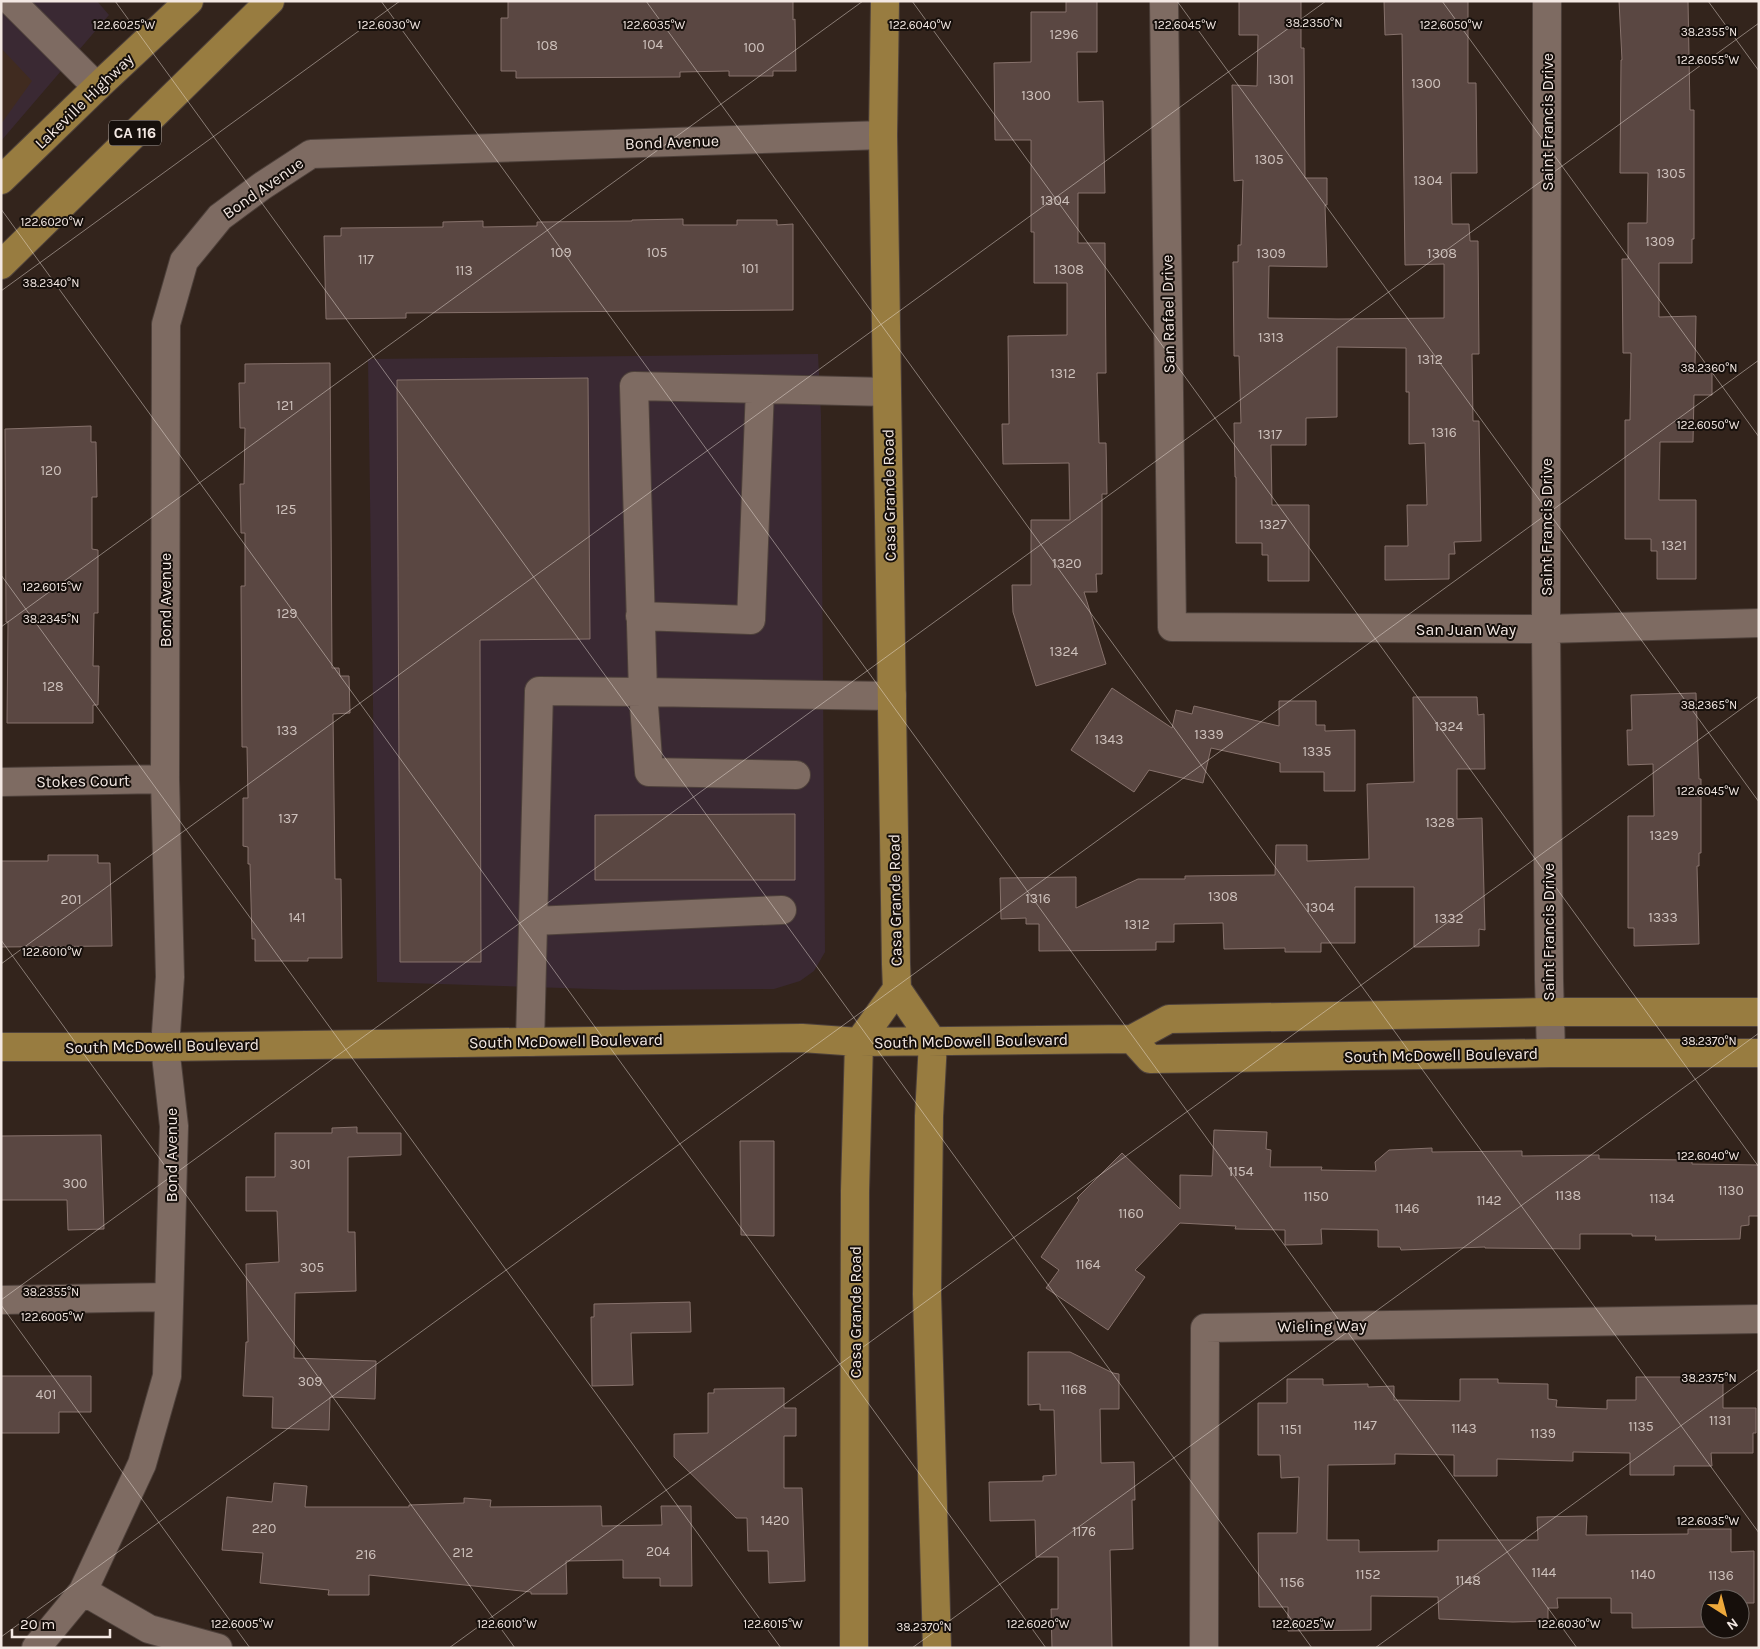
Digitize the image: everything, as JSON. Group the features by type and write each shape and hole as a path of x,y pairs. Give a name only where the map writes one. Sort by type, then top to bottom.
{"main road":[{"name":"Lakeville Highway","path":"1,180 189,1"},
{"name":"CA 116","path":"1,265 270,1"},
{"name":"Casa Grande Road","path":"884,1 883,135 897,989 933,1042"},
{"name":"Casa Grande Road","path":"854,1648 855,1191 860,1042 897,989"},
{"name":"South McDowell Boulevard","path":"1,1047 165,1047 802,1038 860,1042 1132,1039 1169,1019 1549,1012 1759,1012"},
{"name":"South McDowell Boulevard","path":"1132,1039 1150,1059 1759,1052"},
{"path":"933,1042 929,1116 928,1294 937,1648"}],"street":[{"path":"11,1 97,87"},
{"name":"San Rafael Drive","path":"1164,1 1172,627"},
{"name":"Saint Francis Drive","path":"1547,1 1546,629 1549,1012 1551,1053"},
{"name":"Bond Avenue","path":"36,1648 83,1591 142,1464 167,1376 174,1126 165,1047 170,977 165,779 166,324 184,261 220,217 262,186 312,154 883,135"},
{"path":"796,775 649,772 642,692 634,386 887,392"},
{"path":"640,616 751,620 760,389"},
{"name":"San Juan Way","path":"1172,627 1546,629 1759,623"},
{"path":"530,1042 539,691 892,696"},
{"name":"Stokes Court","path":"1,782 165,779"},
{"path":"534,921 782,910"},
{"path":"1,1300 170,1297"},
{"name":"Wieling Way","path":"1204,1648 1205,1328 1759,1319"},
{"path":"83,1591 149,1629 218,1648"}],"shaded area":[{"path":"1,1 97,1 109,15 1,141"},
{"path":"1,48 32,81 1,124"},
{"path":"818,354 821,415 825,952 814,971 800,981 774,989 623,990 377,982 368,359"}],"building":[{"path":"508,1 793,1 796,71 773,71 773,76 729,76 729,71 680,72 680,77 516,78 516,71 501,71 501,18 508,18"},
{"path":"1066,1 1097,1 1097,52 1077,52 1078,102 1103,101 1105,193 1078,193 1078,243 1105,243 1106,373 1097,373 1099,443 1106,443 1107,494 1102,494 1102,574 1096,574 1097,592 1084,592 1106,664 1036,686 1013,612 1012,585 1031,585 1031,520 1070,520 1069,463 1003,464 1002,424 1009,424 1008,336 1067,335 1067,283 1034,283 1034,232 1031,232 1031,140 995,140 994,63 1031,62 1031,12 1066,12"},
{"path":"1239,1 1301,1 1301,48 1304,48 1305,178 1327,178 1327,205 1325,205 1327,267 1269,266 1268,318 1338,319 1444,318 1444,264 1405,265 1402,34 1385,35 1384,1 1468,1 1468,83 1476,83 1477,173 1451,173 1452,224 1469,224 1470,241 1478,241 1479,354 1472,354 1473,421 1479,421 1481,541 1454,542 1455,554 1449,554 1449,579 1385,580 1385,546 1408,546 1407,505 1427,505 1425,443 1409,444 1409,392 1406,392 1406,348 1337,347 1337,417 1306,418 1306,445 1271,445 1272,505 1309,505 1309,581 1268,581 1268,555 1262,555 1262,543 1236,543 1234,423 1241,423 1239,356 1234,356 1233,262 1238,262 1238,245 1241,245 1243,180 1234,181 1232,85 1257,86 1258,35 1239,35"},
{"path":"1619,1 1688,1 1690,110 1694,110 1694,239 1692,239 1692,263 1659,263 1659,317 1696,316 1695,366 1712,365 1712,395 1694,395 1693,442 1660,442 1659,500 1696,500 1696,579 1657,579 1657,551 1651,551 1651,539 1625,539 1625,420 1630,420 1631,353 1623,353 1622,259 1628,259 1628,223 1647,223 1648,173 1620,173 1622,60"},
{"path":"683,219 683,225 737,225 737,220 777,220 777,225 793,224 793,310 406,313 406,318 326,319 324,236 341,236 341,228 443,227 443,222 483,221 483,227 537,226 537,222"},
{"path":"330,363 332,668 339,668 340,676 349,676 350,713 333,714 335,879 341,879 342,958 308,958 308,961 255,961 255,939 252,939 250,864 248,864 248,847 243,846 243,798 248,798 247,747 242,747 241,586 245,586 245,533 241,533 240,484 244,484 245,428 240,428 239,383 245,383 245,364"},
{"path":"588,378 590,639 480,640 481,962 400,962 397,380"},
{"path":"91,426 91,442 96,442 97,497 92,497 92,549 98,550 98,613 94,613 93,666 99,666 98,705 93,705 93,723 7,723 8,622 6,622 5,429"},
{"path":"1112,688 1172,728 1176,710 1192,714 1194,706 1279,726 1279,701 1316,701 1316,725 1325,725 1325,731 1355,730 1355,791 1324,791 1324,772 1280,772 1280,763 1211,748 1203,783 1149,770 1134,792 1071,750"},
{"path":"1696,693 1699,779 1701,779 1701,853 1699,853 1699,866 1697,866 1699,944 1634,946 1634,928 1628,928 1628,816 1654,816 1653,764 1628,765 1627,730 1632,730 1631,695"},
{"path":"1413,697 1477,697 1478,715 1484,714 1485,769 1457,769 1457,819 1482,818 1485,930 1479,929 1479,946 1414,947 1414,887 1355,887 1355,943 1321,943 1321,952 1285,952 1285,948 1224,949 1223,923 1174,924 1174,942 1156,942 1156,950 1039,951 1039,924 1026,924 1026,918 1001,919 1000,878 1076,877 1076,908 1138,879 1185,879 1185,876 1275,875 1276,845 1307,845 1307,861 1369,859 1367,784 1414,782"},
{"path":"795,814 795,880 595,880 595,815"},
{"path":"48,855 98,855 98,863 110,863 112,946 1,947 1,861 48,861"},
{"path":"357,1127 357,1133 401,1133 401,1155 348,1157 348,1232 355,1232 356,1291 295,1293 294,1358 376,1361 375,1399 330,1397 329,1430 272,1428 273,1397 243,1396 246,1342 248,1342 246,1264 279,1262 277,1211 246,1211 246,1177 275,1177 275,1133 332,1133 332,1128"},
{"path":"1214,1130 1267,1132 1266,1149 1271,1150 1270,1167 1322,1167 1321,1170 1376,1171 1375,1162 1389,1150 1432,1148 1432,1152 1522,1151 1522,1156 1599,1155 1599,1159 1692,1160 1692,1164 1759,1165 1759,1216 1749,1216 1749,1225 1741,1226 1740,1239 1655,1240 1656,1236 1632,1236 1632,1234 1580,1234 1580,1249 1485,1247 1401,1250 1400,1247 1378,1247 1378,1230 1321,1229 1322,1244 1285,1245 1285,1230 1235,1229 1236,1226 1180,1223 1135,1270 1145,1277 1108,1330 1046,1288 1059,1270 1041,1257 1079,1200 1077,1198 1122,1153 1180,1209 1180,1175 1212,1176"},
{"path":"101,1135 104,1229 68,1230 67,1200 1,1200 1,1136"},
{"path":"740,1141 774,1141 774,1236 741,1235"},
{"path":"690,1302 691,1332 631,1333 633,1385 592,1386 591,1317 594,1317 594,1304"},
{"path":"1028,1352 1070,1352 1113,1373 1119,1374 1119,1409 1100,1409 1101,1463 1134,1462 1135,1500 1132,1500 1133,1549 1110,1550 1112,1648 1052,1648 1051,1609 1058,1609 1058,1557 1036,1557 1035,1520 990,1521 989,1482 1043,1481 1043,1476 1056,1475 1054,1410 1040,1410 1040,1404 1028,1405"},
{"path":"1685,1375 1723,1375 1723,1408 1756,1408 1756,1433 1753,1433 1753,1453 1711,1453 1712,1466 1674,1466 1674,1475 1630,1475 1630,1453 1573,1452 1573,1461 1497,1459 1497,1476 1454,1476 1454,1455 1395,1454 1395,1464 1328,1465 1327,1540 1359,1540 1359,1552 1438,1551 1438,1540 1538,1540 1537,1517 1587,1516 1586,1535 1688,1534 1688,1529 1731,1529 1731,1552 1754,1551 1754,1603 1750,1603 1750,1589 1700,1589 1700,1627 1632,1628 1632,1613 1611,1613 1611,1598 1557,1598 1558,1608 1548,1608 1548,1621 1513,1622 1439,1619 1438,1597 1371,1596 1371,1630 1288,1631 1288,1607 1259,1607 1258,1533 1297,1533 1299,1477 1281,1478 1280,1455 1258,1455 1258,1403 1287,1403 1287,1379 1323,1379 1323,1385 1368,1384 1368,1387 1394,1386 1394,1400 1460,1401 1460,1379 1498,1379 1498,1383 1548,1384 1548,1399 1557,1400 1556,1407 1607,1409 1607,1400 1636,1400 1636,1377 1685,1377"},
{"path":"1,1376 91,1376 91,1412 59,1412 59,1433 1,1433"},
{"path":"784,1388 784,1408 796,1408 796,1436 784,1436 784,1488 802,1488 805,1581 769,1583 768,1551 748,1551 747,1518 736,1518 674,1457 674,1434 708,1433 708,1393 714,1393 714,1389"},
{"path":"274,1483 307,1486 305,1507 409,1507 409,1505 464,1503 464,1498 491,1500 490,1507 601,1506 602,1526 662,1525 661,1506 691,1506 692,1586 660,1586 660,1578 623,1578 623,1560 566,1561 567,1594 531,1594 531,1592 369,1575 369,1595 328,1595 329,1590 260,1583 263,1553 222,1550 227,1497 272,1502"}]}
